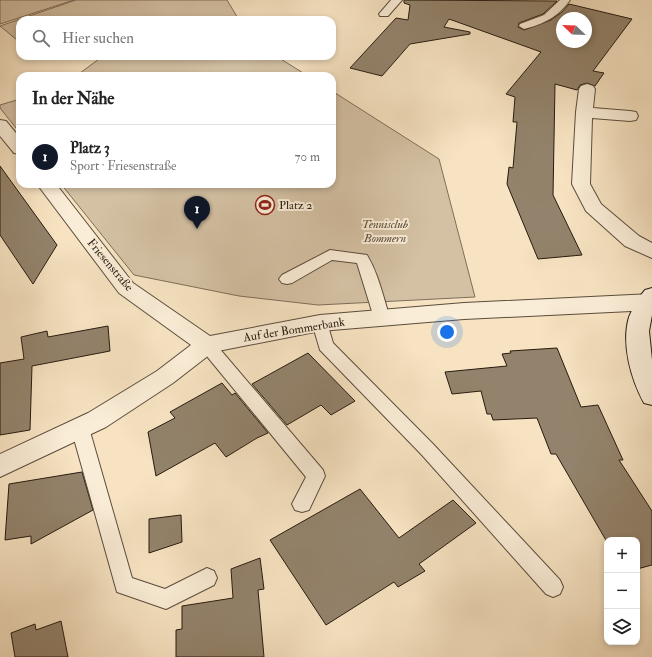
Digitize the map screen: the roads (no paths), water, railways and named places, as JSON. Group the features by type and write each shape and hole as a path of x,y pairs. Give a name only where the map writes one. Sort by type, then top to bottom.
{"street":[{"path":"586,89 581,184 593,207 632,240 652,251"},
{"path":"584,112 630,116"},
{"path":"3,132 16,145"},
{"name":"Friesenstraße","path":"49,188 126,288 207,345"},
{"path":"650,300 638,323 639,348 643,373 652,396"},
{"name":"Auf der Bommerbank","path":"0,466 97,420 165,377 207,345 320,323 464,311 650,300"}],"lane":[{"path":"384,14 397,0"},
{"path":"524,26 543,22 558,9 565,0"},
{"path":"287,279 330,255 362,259 367,269 382,318"},
{"path":"320,323 326,346 427,448 553,587"},
{"path":"207,345 316,476 302,504"},
{"path":"80,428 124,585 166,599 207,578"}],"place":[{"name":"Platz 2","path":"265,205"},
{"name":"Platz 3","path":"197,229"}],"park label":[{"name":"Tennisclub Bommern","path":"385,231"}]}
